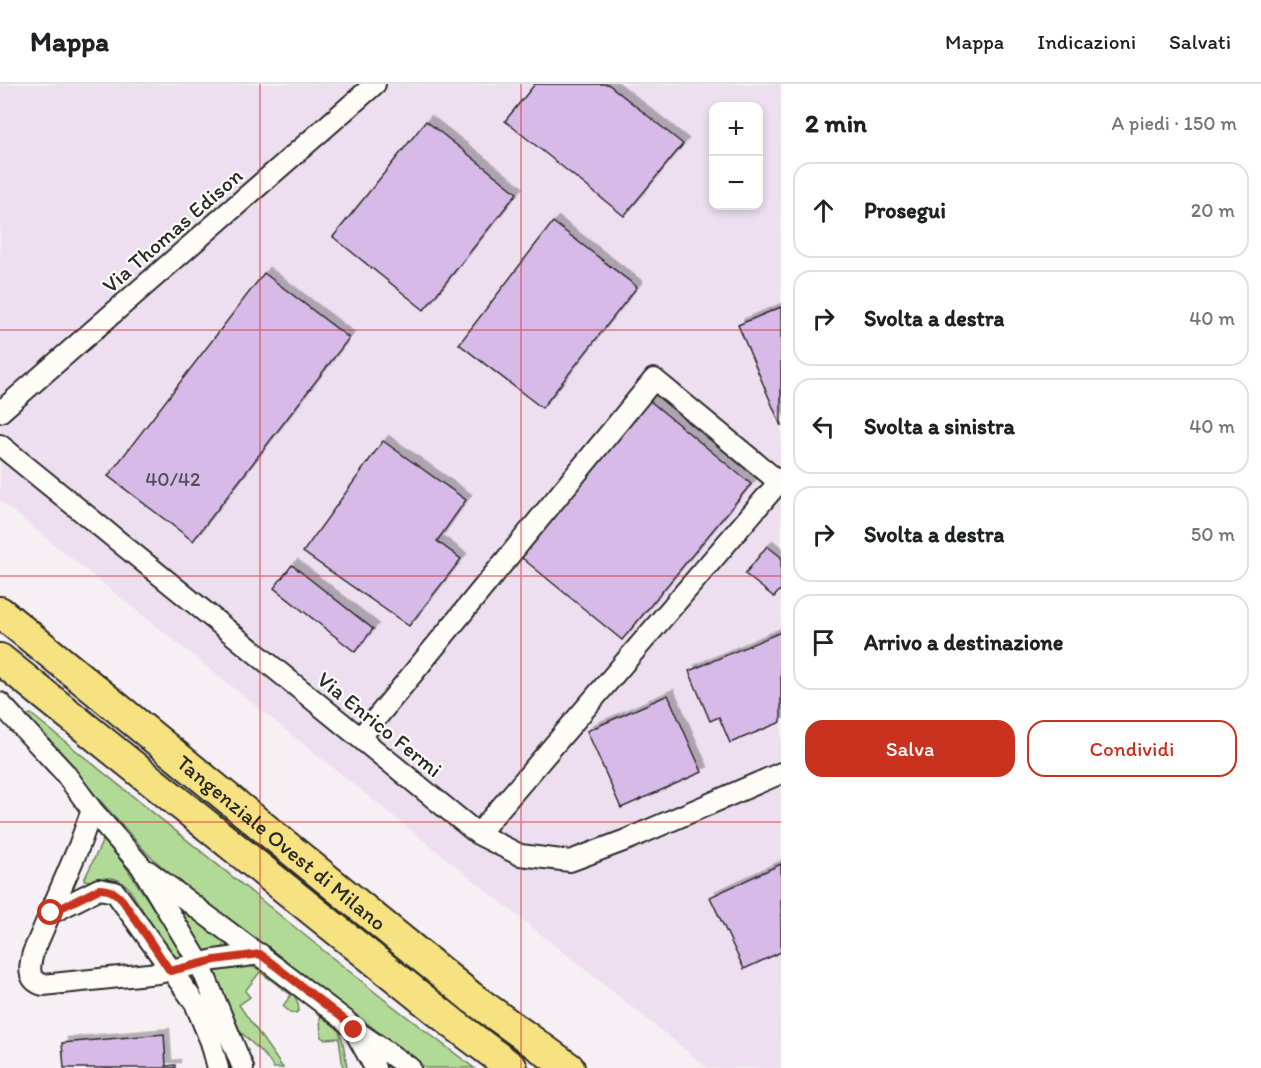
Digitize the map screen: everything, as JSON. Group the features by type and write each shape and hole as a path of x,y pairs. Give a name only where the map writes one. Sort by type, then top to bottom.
{"highway":[{"name":"Tangenziale Ovest di Milano","path":"0,612 471,996 569,1068"},
{"name":"Tangenziale Ovest di Milano","path":"0,659 455,1025 512,1068"}],"street":[{"name":"Via Thomas Edison","path":"0,412 375,84"},
{"path":"360,738 654,379 779,482 477,834"},
{"name":"Via Enrico Fermi","path":"0,446 477,834 520,855 570,861 626,840 781,773"},
{"path":"0,703 64,772 92,810 141,866 201,964 243,1068"},
{"path":"92,810 80,846 30,962 31,978 35,982 43,985 170,971 260,954"},
{"path":"141,866 345,1020 354,1030 375,1068"},
{"path":"51,913 99,889 116,892 170,971 195,1003 211,1042 218,1068"},
{"path":"354,1030 410,1068"}],"shaded area":[{"path":"0,84 781,84 781,1068 708,1068 0,501"}],"green space":[{"path":"31,714 381,997 474,1068 426,1068 169,873 146,852 27,718"},
{"path":"104,838 126,867 186,958 174,960 128,887 121,881 109,878 84,880"},
{"path":"178,905 225,941 224,947 203,954 176,907"},
{"path":"241,965 260,969 278,978 286,984 297,1000 299,1010 296,1013 290,1012 283,1006 291,995 260,972 245,991 250,997 239,1005 283,1068 274,1068 239,1030 213,968"},
{"path":"322,1013 338,1030 347,1068 343,1068 339,1038 324,1039 321,1037 320,1016"}],"building":[{"path":"535,84 608,84 683,144 624,216 505,121"},
{"path":"426,121 517,193 424,310 333,237"},
{"path":"553,222 637,287 542,408 459,344"},
{"path":"264,273 349,338 193,541 108,476"},
{"path":"781,307 781,426 738,325"},
{"path":"645,397 751,484 622,640 516,553"},
{"path":"383,441 466,500 437,541 461,559 409,626 303,552"},
{"path":"767,546 781,557 781,589 774,597 745,574"},
{"path":"292,565 373,629 355,652 274,588"},
{"path":"781,632 781,722 730,743 719,717 710,721 689,671"},
{"path":"668,695 702,772 621,808 587,731"},
{"path":"781,864 781,952 744,969 710,897"},
{"path":"164,1034 166,1066 175,1065 175,1068 64,1068 62,1043"}],"route":[{"path":"51,913 99,889 116,892 170,971 215,960 260,954 345,1020 354,1030"}]}
